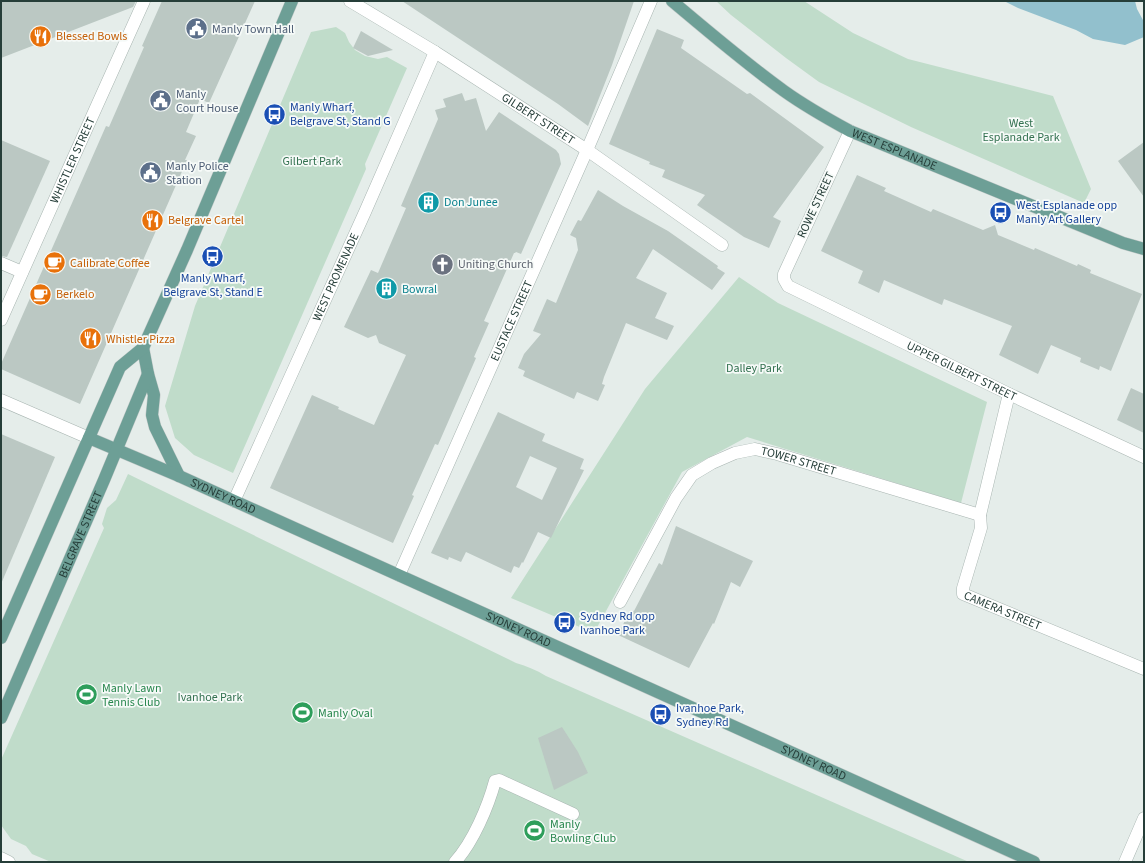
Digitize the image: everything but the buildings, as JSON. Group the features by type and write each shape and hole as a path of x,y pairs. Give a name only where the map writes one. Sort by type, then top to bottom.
{"main road":[{"path":"1,638 120,367 143,348 193,236 292,1"},
{"name":"WEST ESPLANADE","path":"672,1 729,49 785,92 850,131 1123,243 1144,249"},
{"path":"143,348 154,395 152,415 155,427 179,476"},
{"name":"BELGRAVE STREET","path":"1,718 117,450 148,374"},
{"name":"SYDNEY ROAD","path":"89,438 179,476 1034,862"}],"street":[{"name":"WHISTLER STREET","path":"1,320 144,1"},
{"name":"GILBERT STREET","path":"350,1 435,52 587,150 722,245"},
{"name":"EUSTACE STREET","path":"399,575 587,150 651,1"},
{"name":"WEST PROMENADE","path":"234,501 365,212 435,52"},
{"name":"ROWE STREET","path":"784,280 784,274 850,131"},
{"path":"1,263 22,272"},
{"name":"UPPER GILBERT STREET","path":"784,280 788,286 1009,394 1144,457"},
{"name":"CAMERA STREET","path":"1009,394 980,515 981,528 963,588 963,594 1144,669"},
{"name":"SYDNEY ROAD","path":"1,400 89,438"},
{"name":"TOWER STREET","path":"620,602 676,498 692,475 712,462 735,452 755,448 980,515"},
{"path":"455,862 463,853 479,823 492,793 495,781 499,780 573,814"},
{"path":"1125,862 1144,818"},
{"path":"1,858 9,862"}],"green space":[{"name":"West Esplanade Park","path":"716,1 804,1 853,33 908,59 1053,96 1091,189 1084,203 911,127 819,82 731,15"},
{"name":"Gilbert Park","path":"336,27 345,33 355,50 365,56 378,59 387,57 407,68 365,164 366,169 233,473 194,455 175,438 165,406 195,306 311,32"},
{"name":"Dalley Park","path":"739,277 778,303 987,402 961,503 747,437 682,472 594,633 511,598 645,389"},
{"name":"Ivanhoe Park","path":"128,474 516,663 531,668 546,676 969,862 51,862 32,854 26,846 11,839 1,825 1,760 104,528 102,524 107,508 116,500"}],"water":[{"path":"1004,1 1135,1 1137,9 1144,22 1144,37 1125,45 1093,39 1076,30 1018,8"}],"place":[{"name":"Manly Town Hall","path":"196,29"},
{"name":"Blessed Bowls","path":"41,36"},
{"name":"Manly Court House","path":"160,101"},
{"name":"Manly Wharf, Belgrave St, Stand G","path":"275,114"},
{"name":"Manly Police Station","path":"150,173"},
{"name":"Don Junee","path":"429,202"},
{"name":"West Esplanade opp Manly Art Gallery","path":"1000,212"},
{"name":"Belgrave Cartel","path":"152,220"},
{"name":"Manly Wharf, Belgrave St, Stand E","path":"213,257"},
{"name":"Calibrate Coffee","path":"55,263"},
{"name":"Uniting Church","path":"443,264"},
{"name":"Bowral","path":"386,289"},
{"name":"Berkelo","path":"40,294"},
{"name":"Whistler Pizza","path":"91,339"},
{"name":"Sydney Rd opp Ivanhoe Park","path":"565,623"},
{"name":"Manly Lawn Tennis Club","path":"86,695"},
{"name":"Manly Oval","path":"303,713"},
{"name":"Ivanhoe Park, Sydney Rd","path":"660,715"},
{"name":"Manly Bowling Club","path":"534,831"}]}
